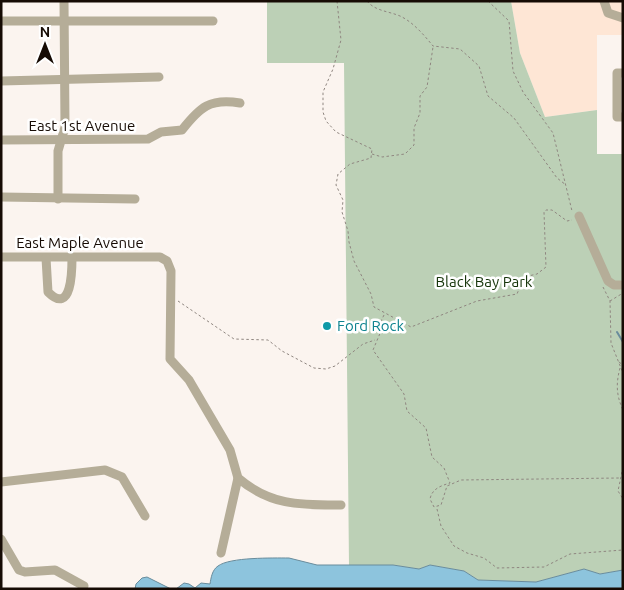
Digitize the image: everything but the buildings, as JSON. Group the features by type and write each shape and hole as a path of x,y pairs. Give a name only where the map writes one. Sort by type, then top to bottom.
{"street":[{"path":"58,199 58,151 65,127 64,1"},
{"path":"604,1 608,13 623,18"},
{"path":"1,21 213,21"},
{"path":"623,73 618,73 618,117 623,117"},
{"path":"1,81 159,77"},
{"name":"East 1st Avenue","path":"1,140 148,139 160,132 182,130 194,114 210,103 226,101 240,103"},
{"path":"1,198 135,199"},
{"path":"575,220 608,281 614,285 623,286"},
{"name":"East Maple Avenue","path":"1,257 160,256 167,261 171,271 171,296"},
{"path":"46,258 48,292 52,296 59,298 65,296 69,290 72,257"},
{"path":"171,296 170,359 189,380 230,450 238,478 221,553"},
{"path":"1,482 15,482 106,470 122,477 145,516"},
{"path":"238,478 265,495 293,505 341,505"},
{"path":"1,539 19,570 25,572 54,570 84,586"}],"path":[{"path":"336,1 341,40 333,69 323,92 323,112 326,121 336,132 357,144 369,146 372,149 371,158 350,164 338,174 336,185 343,200 342,212 354,261 371,294 374,307 411,327 477,301 517,294 524,277 537,274 546,266 544,212 552,210 567,221 575,220 553,133 523,92 513,71 509,21 488,1"},
{"path":"367,1 372,7 401,17 422,33 433,46 460,49 479,66 488,96 514,118 557,178 567,185"},
{"path":"371,154 382,157 405,154 414,145 414,128 420,113 420,96 427,87 433,46"},
{"path":"602,285 610,301 610,334 623,373"},
{"path":"610,301 623,294"},
{"path":"171,296 234,339 268,340 282,351 314,368 326,369 335,366 363,344 376,340"},
{"path":"384,313 380,323 381,332 373,350 404,394 407,411 426,428 432,457 444,468 450,483"},
{"path":"619,361 623,365"},
{"path":"620,368 617,379 617,394 623,410"},
{"path":"623,467 619,478 618,491 623,499"},
{"path":"619,478 465,480 450,483 436,489 430,501 437,508 441,526 454,546 484,558 497,568 544,567 570,554 623,550"},
{"path":"437,508 441,505 446,488 450,483"}],"shaded area":[{"path":"511,1 623,1 623,35 597,35 597,110 545,117 520,53"}],"green space":[{"name":"Black Bay Park","path":"267,1 511,1 520,53 545,117 597,110 597,154 623,154 623,570 600,574 584,569 536,582 478,580 464,571 430,565 419,569 393,565 349,566 344,63 267,63"}],"water":[{"path":"289,558 317,565 393,565 419,569 430,565 464,571 478,580 536,582 584,569 600,574 623,570 623,589 176,589 184,583 195,588 201,583 210,584 214,570 224,563 252,559"},
{"path":"147,577 171,589 135,589 136,584 142,578"}],"waterway":[{"path":"617,332 623,342"}],"place":[{"name":"Ford Rock","path":"327,326"}]}
